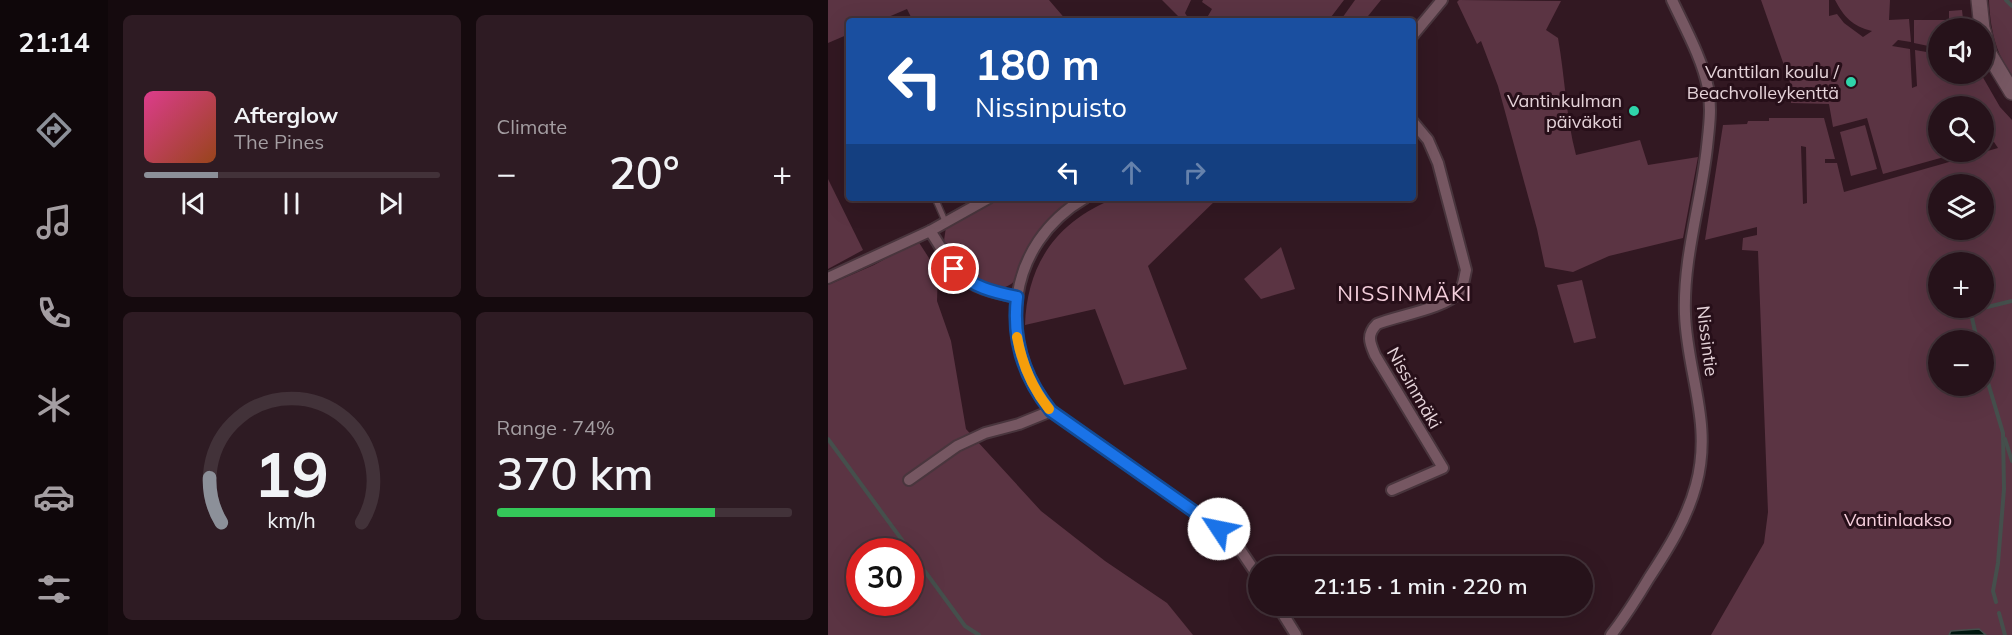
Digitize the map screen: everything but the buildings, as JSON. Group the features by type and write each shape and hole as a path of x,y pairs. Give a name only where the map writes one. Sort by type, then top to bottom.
{"street":[{"path":"1416,31 1442,0"},
{"name":"Nissintie","path":"1611,635 1674,538 1697,485 1701,460 1702,431 1699,398 1690,357 1685,311 1686,278 1705,168 1711,115 1708,88 1700,61 1672,0"},
{"path":"1979,0 1981,18"},
{"path":"1994,62 2012,92"},
{"name":"Nissinmäki","path":"1392,490 1443,468 1375,355 1370,343 1370,332 1377,324 1448,302 1458,294 1463,285 1466,270 1438,163 1428,140 1416,126"},
{"path":"828,278 930,231 983,201"},
{"path":"1079,201 1070,206 1053,222 1036,244 1027,265 1017,297 1015,317 1019,349 1026,371 1051,411 1219,529 1237,545 1248,561"},
{"path":"930,231 954,269 963,278 980,288 1017,297"},
{"path":"909,480 957,446 985,433 1019,424 1051,411"},
{"path":"1284,616 1296,635"}],"lane":[{"path":"936,201 945,221"}],"green space":[{"path":"828,0 1049,0 1064,18 912,18 907,9 886,18 846,18 846,35 828,43"},
{"path":"1162,0 1191,0 1185,13 1188,18 1180,18"},
{"path":"1203,0 1344,0 1330,18 1207,18 1212,9 1202,2"},
{"path":"1355,0 1381,0 1366,18 1342,18"},
{"path":"1459,0 1561,1 1546,30 1558,38 1576,155 1640,140 1648,165 1698,157 1683,238 1609,256 1573,272 1545,267 1537,229 1498,86 1481,41 1477,44 1457,2"},
{"name":"Vantinlaakso","path":"1761,0 1829,0 1829,16 1837,14 1844,23 1863,37 1872,31 1849,20 1835,0 1890,0 1889,20 1909,19 1911,42 1898,40 1892,46 1910,49 1912,88 1917,86 1915,50 1928,52 1928,84 1987,84 1994,96 1928,96 1928,161 1883,174 1867,118 1833,127 1829,104 1791,103 1792,88"},
{"path":"1989,0 2012,0 2012,75 2001,58 1994,39 1994,18 1991,18"},
{"path":"1962,10 1963,18 1949,18 1949,11"},
{"path":"1914,20 1928,20 1928,46 1914,43"},
{"name":"Vantinlaakso","path":"1994,97 2012,120 2012,635 1711,635 1764,543 1768,512 1758,251 1742,250 1743,238 1757,235 1757,227 1705,240 1723,125 1747,124 1748,121 1769,121 1769,118 1824,118 1835,159 1825,159 1825,163 1837,163 1844,192 1949,162 1994,162 1994,149 1998,148 1994,142","holes":["1801,146 1806,147 1807,203 1803,204"]},
{"path":"1865,125 1877,169 1851,176 1840,132"},
{"path":"828,179 863,250 828,269"},
{"path":"992,201 1072,201 1040,230 1024,254 1018,274 1006,287 988,286 957,263 944,243 946,225"},
{"path":"1109,201 1215,201 1148,266 1187,369 1124,385 1095,309 1025,325 1027,303 1039,263 1062,232 1078,218"},
{"path":"918,241 938,272 937,301 951,341 966,429 1041,511 1105,561 1167,603 1193,635 828,635 828,285 874,265"},
{"path":"1281,247 1295,289 1261,299 1244,279"},
{"path":"1582,280 1596,338 1574,343 1557,285"}],"shaded area":[{"path":"1979,629 1986,635 1949,635 1951,631"}],"waterway":[{"path":"2006,0 2012,6"},
{"path":"1975,330 1972,318 1975,310 2012,301"},
{"path":"1992,396 2003,433 2004,489 1998,563 1993,591 1996,602"},
{"path":"828,439 965,626 979,635"},
{"path":"2005,439 2012,461"},
{"path":"1999,613 2005,635"}],"slow traffic":[{"path":"1017,337 1026,371 1049,409"}],"place":[{"name":"Vanttilan koulu / Beachvolleykenttä","path":"1851,82"},
{"name":"Vantinkulman päiväkoti","path":"1634,111"}],"district":[{"name":"NISSINMÄKI","path":"1405,294"}],"route":[{"path":"954,269 963,278 980,288 1017,297 1015,317 1019,349 1026,371 1038,394 1051,411 1219,529"}]}
